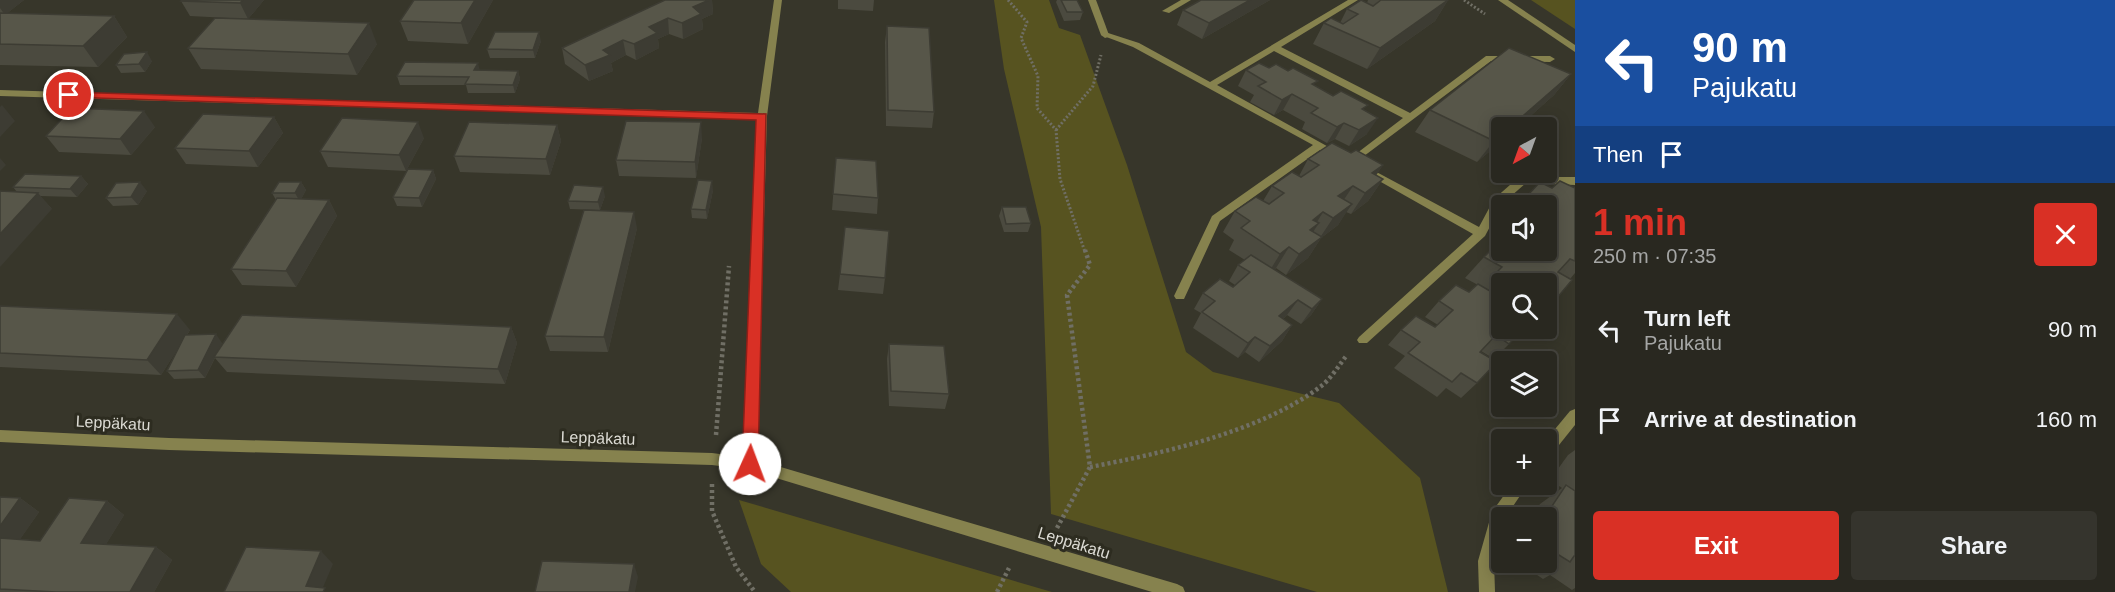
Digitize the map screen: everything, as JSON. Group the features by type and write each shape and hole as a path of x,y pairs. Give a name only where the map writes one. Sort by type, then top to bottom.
{"street":[{"path":"750,464 762,116 778,0"},
{"path":"1092,0 1105,35 1136,45 1481,233"},
{"path":"1166,11 1187,0"},
{"path":"1211,85 1354,0"},
{"path":"1502,0 1575,49"},
{"path":"1275,48 1411,118"},
{"path":"1352,162 1489,58 1551,59"},
{"path":"0,93 762,116"},
{"path":"1180,296 1216,219 1320,145"},
{"path":"1363,340 1481,233 1498,202 1523,179 1575,181"},
{"path":"1557,437 1575,415"},
{"name":"Leppäkatu","path":"0,436 169,444 712,459 750,464 1176,592"},
{"path":"1487,592 1486,561 1499,512 1512,495"}],"path":[{"path":"1008,0 1027,22 1021,38 1038,76 1037,108 1056,130 1060,180 1090,266 1067,295 1089,467 1043,552"},
{"path":"1056,130 1093,86 1105,35"},
{"path":"1089,467 1163,453 1272,416 1322,386 1351,350 1363,340"},
{"path":"712,459 712,511 736,567 755,592"}],"shaded area":[{"path":"994,0 1049,0 1059,28 1080,35 1127,165 1186,352 1213,372 1339,403 1420,478 1448,592 1317,592 1051,514 1041,227 1004,69"},
{"path":"1531,0 1575,0 1575,29"},
{"path":"739,500 1052,592 791,592 761,564"}],"building":[{"path":"182,0 243,0 240,3"},
{"path":"414,0 475,0 461,23 400,21"},
{"path":"665,0 709,0 693,7 701,14 682,23 668,18 649,27 657,33 634,44 623,40 603,50 610,55 585,65 562,48"},
{"path":"1061,0 1077,0 1083,12 1067,12"},
{"path":"1201,0 1250,0 1209,23 1183,10"},
{"path":"1361,0 1373,6 1381,0 1448,0 1380,48 1324,23 1331,18 1343,24 1358,14 1347,9"},
{"path":"0,13 114,16 83,46 0,44"},
{"path":"215,18 369,23 348,54 188,48"},
{"path":"887,26 929,28 934,112 888,110"},
{"path":"495,32 539,32 533,50 487,49"},
{"path":"1509,48 1571,74 1522,117 1491,117 1491,140 1430,110"},
{"path":"147,52 139,64 116,65 124,54"},
{"path":"405,62 478,63 474,70 518,71 513,85 465,84 469,77 397,76"},
{"path":"1259,63 1269,68 1276,64 1288,71 1293,68 1318,81 1312,84 1333,96 1341,91 1368,105 1362,109 1378,118 1359,130 1344,123 1337,127 1311,113 1318,108 1292,94 1282,100 1258,86 1266,82 1246,70"},
{"path":"72,108 144,111 120,139 46,136"},
{"path":"203,114 274,117 249,151 175,148"},
{"path":"342,118 418,122 399,155 320,151"},
{"path":"626,121 701,122 695,162 616,160"},
{"path":"469,122 557,125 546,159 454,156"},
{"path":"1332,143 1351,153 1356,150 1383,165 1372,173 1383,179 1365,193 1353,186 1338,196 1352,204 1333,218 1323,212 1313,220 1319,223 1310,230 1322,237 1299,254 1289,247 1280,254 1241,228 1250,221 1235,211 1256,197 1269,204 1284,193 1272,186 1292,172 1301,177 1319,165 1308,159"},
{"path":"836,158 876,161 878,198 833,194"},
{"path":"408,169 433,170 419,198 393,197"},
{"path":"25,174 81,176 70,189 13,187"},
{"path":"698,180 712,181 706,210 691,209"},
{"path":"1560,181 1575,188 1575,261 1570,259 1558,272 1572,280 1557,298 1557,273 1496,273 1502,267 1491,261 1557,261 1557,195 1528,195 1539,183 1552,188"},
{"path":"140,182 131,197 106,198 116,183"},
{"path":"279,182 301,182 295,193 272,193"},
{"path":"574,185 603,187 598,202 568,201"},
{"path":"0,191 38,193 0,234"},
{"path":"277,198 329,200 286,271 231,269"},
{"path":"1002,207 1026,207 1031,223 1006,224"},
{"path":"584,210 634,212 604,337 545,336"},
{"path":"845,227 889,231 885,278 840,274"},
{"path":"1491,250 1491,261 1484,257"},
{"path":"1251,255 1322,299 1312,309 1298,300 1279,316 1292,325 1270,346 1255,337 1248,343 1202,312 1215,301 1203,293 1220,279 1233,287 1250,272 1238,265"},
{"path":"1478,284 1491,292 1492,339 1480,352 1491,358 1491,368 1477,383 1461,373 1452,382 1408,353 1420,342 1401,330 1416,316 1435,327 1453,310 1439,301 1456,285 1469,292"},
{"path":"0,306 177,314 147,360 0,353"},
{"path":"242,315 511,327 498,369 214,357"},
{"path":"216,334 198,370 167,371 185,335"},
{"path":"1502,339 1514,339 1509,344"},
{"path":"889,344 944,346 949,394 891,391"},
{"path":"1566,485 1575,491 1575,556 1570,562 1557,554 1557,507 1551,507"},
{"path":"0,497 20,498 0,526"},
{"path":"69,498 107,501 81,543 156,547 130,592 0,589 0,538 40,541"},
{"path":"246,547 321,551 306,586 325,588 323,592 224,592"},
{"path":"542,561 634,564 629,592 535,592"}],"route":[{"path":"69,95 762,116 750,464"}]}
